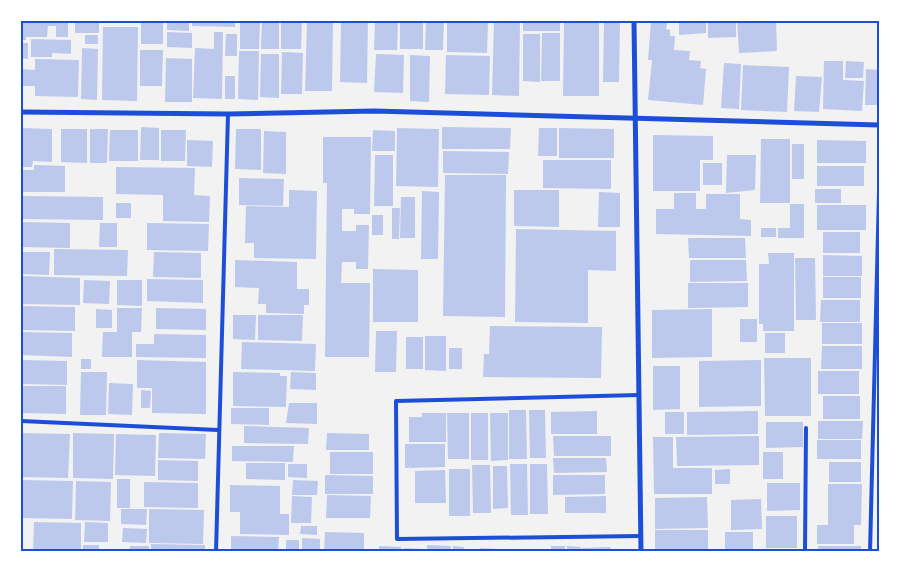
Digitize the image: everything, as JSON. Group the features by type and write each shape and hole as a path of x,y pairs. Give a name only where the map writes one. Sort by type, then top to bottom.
{"street":[{"path":"634,21 641,552"},
{"path":"21,112 228,114 374,111 636,116 879,124"}],"lane":[{"path":"216,552 228,114"},
{"path":"870,552 879,192"},
{"path":"640,395 396,401 396,430 397,539 641,536"},
{"path":"21,421 218,430"},
{"path":"805,552 806,428"}],"building":[{"path":"21,21 68,21 68,37 56,37 56,26 48,26 47,37 26,37 26,40 21,40"},
{"path":"75,21 99,21 99,33 75,33"},
{"path":"141,21 163,21 163,44 141,44"},
{"path":"167,21 189,21 189,31 167,30"},
{"path":"192,21 235,21 235,27 192,26"},
{"path":"240,21 260,21 259,49 240,49"},
{"path":"262,21 279,21 279,49 261,49"},
{"path":"281,21 302,21 301,49 281,49"},
{"path":"307,21 333,21 332,91 305,91"},
{"path":"341,21 368,21 367,83 340,82"},
{"path":"375,21 398,21 397,50 374,50"},
{"path":"400,21 423,21 423,49 400,49"},
{"path":"426,21 444,21 443,50 425,50"},
{"path":"447,21 488,21 487,53 447,52"},
{"path":"494,21 520,21 519,96 492,95"},
{"path":"523,21 560,21 560,31 523,31"},
{"path":"604,21 620,21 619,82 603,82"},
{"path":"679,21 706,21 706,33 679,35"},
{"path":"708,21 736,21 736,37 708,38"},
{"path":"737,21 776,21 777,51 739,53"},
{"path":"564,22 599,23 599,96 563,96"},
{"path":"651,22 667,23 666,29 670,30 670,36 675,36 674,50 690,51 689,60 701,61 700,68 706,69 703,105 648,100 652,60 648,60"},
{"path":"103,27 138,27 137,101 102,100"},
{"path":"167,32 192,33 192,48 167,47"},
{"path":"214,32 223,32 222,99 193,98 195,48 214,49"},
{"path":"542,33 560,33 560,81 541,81"},
{"path":"226,34 237,34 237,56 225,56"},
{"path":"523,34 540,34 540,82 523,81"},
{"path":"85,35 98,35 98,44 85,44"},
{"path":"31,39 71,40 71,54 52,53 52,57 31,57"},
{"path":"21,43 28,43 28,59 21,58"},
{"path":"82,48 98,49 97,100 81,99"},
{"path":"140,50 163,50 162,86 140,86"},
{"path":"239,51 259,51 258,100 238,99"},
{"path":"282,52 303,53 302,94 281,94"},
{"path":"261,54 279,54 279,98 260,97"},
{"path":"376,54 404,55 403,93 374,92"},
{"path":"410,55 430,56 429,102 410,101"},
{"path":"446,55 490,56 489,95 445,94"},
{"path":"166,58 192,59 192,102 165,102"},
{"path":"35,59 79,60 78,97 35,96 35,86 21,86 21,69 35,70"},
{"path":"824,61 843,61 843,80 864,81 862,111 823,109"},
{"path":"846,61 864,62 863,78 845,78"},
{"path":"724,63 741,64 739,109 721,108"},
{"path":"743,65 789,67 787,112 741,110"},
{"path":"866,69 879,70 879,105 865,105"},
{"path":"225,76 235,76 235,99 225,99"},
{"path":"796,76 822,77 819,112 794,111"},
{"path":"141,127 159,128 159,160 140,160"},
{"path":"442,127 511,128 510,149 442,149"},
{"path":"21,128 52,129 52,162 33,161 32,167 21,167"},
{"path":"397,128 439,129 438,187 396,186"},
{"path":"539,128 557,128 557,156 538,156"},
{"path":"559,128 614,129 614,158 559,158"},
{"path":"61,129 87,129 87,163 61,162"},
{"path":"90,129 108,129 107,163 90,163"},
{"path":"236,129 261,129 261,170 235,169"},
{"path":"110,130 138,130 138,161 109,161"},
{"path":"161,130 186,130 185,161 161,161"},
{"path":"373,130 395,131 395,151 372,151"},
{"path":"264,131 286,132 286,174 263,173"},
{"path":"653,135 713,136 713,160 700,160 700,191 653,191"},
{"path":"323,137 371,137 370,214 354,214 354,209 342,209 342,231 356,231 356,225 369,225 368,269 356,269 356,262 342,262 341,283 370,283 369,357 325,357 327,183 323,183"},
{"path":"761,139 790,139 790,203 760,203"},
{"path":"187,140 213,141 212,167 187,166"},
{"path":"817,140 866,141 866,163 817,163"},
{"path":"792,144 804,144 804,179 792,179"},
{"path":"443,151 509,152 508,174 443,173"},
{"path":"375,155 393,155 393,206 374,206"},
{"path":"727,155 756,155 755,190 726,193"},
{"path":"543,160 611,160 611,189 543,188"},
{"path":"703,163 722,163 722,185 703,185"},
{"path":"34,165 65,166 65,192 21,192 21,170 34,170"},
{"path":"817,166 864,166 864,186 817,186"},
{"path":"116,167 195,168 194,195 210,196 209,222 163,221 163,195 116,194"},
{"path":"445,175 506,175 505,317 443,316"},
{"path":"239,178 284,179 283,206 239,205"},
{"path":"815,189 841,189 841,203 815,203"},
{"path":"289,190 317,191 316,259 254,258 254,243 245,243 246,206 289,207"},
{"path":"514,190 559,190 559,227 514,226"},
{"path":"422,191 439,192 438,259 421,259"},
{"path":"599,192 620,193 620,227 598,227"},
{"path":"674,193 696,193 696,209 706,209 706,194 740,194 740,219 751,220 751,236 656,234 656,209 674,209"},
{"path":"21,196 103,197 103,220 21,219"},
{"path":"401,197 415,197 415,238 400,238"},
{"path":"116,203 131,203 131,218 116,218"},
{"path":"790,204 804,204 804,238 778,238 778,228 790,228"},
{"path":"817,205 866,205 866,230 817,230"},
{"path":"392,208 400,208 399,239 392,239"},
{"path":"372,215 383,215 383,235 372,235"},
{"path":"21,222 70,223 70,248 21,247"},
{"path":"100,223 117,223 117,247 99,247"},
{"path":"147,223 209,224 208,251 147,250"},
{"path":"761,228 776,228 776,237 761,237"},
{"path":"516,229 616,231 616,271 588,270 588,323 515,322"},
{"path":"823,232 860,232 860,253 823,253"},
{"path":"688,238 745,238 746,258 689,258"},
{"path":"54,249 128,250 127,276 54,275"},
{"path":"21,252 50,252 49,275 21,274"},
{"path":"154,252 201,253 201,278 153,277"},
{"path":"768,253 794,253 794,331 763,331 763,324 759,324 759,264 769,264"},
{"path":"823,255 862,256 862,276 823,276"},
{"path":"795,258 815,258 816,320 796,320"},
{"path":"235,260 297,262 297,289 309,289 309,305 304,305 304,314 266,313 266,304 258,304 259,288 235,287"},
{"path":"690,260 746,260 747,281 690,282"},
{"path":"373,269 418,270 418,322 373,322"},
{"path":"21,276 80,278 80,305 21,304"},
{"path":"823,277 861,277 861,298 823,298"},
{"path":"147,279 203,280 203,303 147,301"},
{"path":"84,280 110,281 109,304 83,303"},
{"path":"117,280 142,280 142,306 117,305"},
{"path":"688,283 748,283 748,307 688,308"},
{"path":"821,300 860,300 860,322 820,322"},
{"path":"21,306 75,307 75,331 21,330"},
{"path":"117,308 142,308 141,332 132,332 132,357 102,357 103,332 117,332"},
{"path":"156,308 206,309 206,330 156,329"},
{"path":"96,309 112,310 112,328 96,328"},
{"path":"712,309 712,357 652,358 652,310"},
{"path":"233,315 256,315 255,340 233,339"},
{"path":"258,315 303,315 302,341 258,340"},
{"path":"740,319 757,319 757,342 740,342"},
{"path":"822,323 862,323 862,344 822,344"},
{"path":"490,326 602,327 601,378 483,377 484,354 489,354"},
{"path":"376,331 397,331 396,372 375,372"},
{"path":"21,332 72,333 72,357 21,355"},
{"path":"765,333 785,333 785,353 765,353"},
{"path":"154,334 206,335 206,358 136,357 136,344 154,344"},
{"path":"425,336 446,336 446,371 425,370"},
{"path":"406,337 423,337 423,369 406,369"},
{"path":"242,342 316,344 315,371 241,369"},
{"path":"822,346 862,346 862,369 821,369"},
{"path":"449,348 462,348 462,369 449,369"},
{"path":"764,358 811,358 811,416 765,416"},
{"path":"81,359 91,359 91,369 81,369"},
{"path":"21,360 67,361 67,385 21,384"},
{"path":"137,360 206,362 206,414 152,413 152,388 137,388"},
{"path":"761,360 761,406 699,407 699,361"},
{"path":"653,366 680,366 680,409 653,410"},
{"path":"818,371 859,371 859,394 818,394"},
{"path":"81,372 107,372 106,415 80,415"},
{"path":"233,372 280,373 280,376 287,376 286,407 233,406"},
{"path":"291,372 316,373 316,390 290,389"},
{"path":"109,383 133,384 132,415 108,414"},
{"path":"21,386 66,386 66,414 21,413"},
{"path":"141,390 151,391 150,408 141,408"},
{"path":"823,396 860,396 860,419 823,419"},
{"path":"289,403 317,403 317,424 286,423"},
{"path":"231,408 269,408 269,425 231,424"},
{"path":"509,410 526,410 527,459 509,459"},
{"path":"529,410 545,410 546,458 530,458"},
{"path":"597,411 597,434 551,434 551,412"},
{"path":"758,411 758,434 687,435 687,412"},
{"path":"665,412 684,412 684,434 665,434"},
{"path":"422,413 446,413 446,442 409,442 409,417 422,417"},
{"path":"447,413 469,413 469,459 448,459"},
{"path":"471,413 488,413 488,460 471,460"},
{"path":"490,413 508,413 508,460 491,461"},
{"path":"818,421 863,421 862,439 818,439"},
{"path":"766,422 803,422 803,447 766,448"},
{"path":"244,426 309,428 308,444 244,443"},
{"path":"21,433 70,434 68,478 21,477"},
{"path":"73,433 114,434 113,479 73,478"},
{"path":"159,433 206,434 205,459 158,458"},
{"path":"327,433 369,434 369,450 326,450"},
{"path":"116,434 156,435 155,476 115,475"},
{"path":"553,436 611,436 611,456 554,456"},
{"path":"759,436 759,465 677,466 676,437"},
{"path":"653,437 673,437 673,468 712,468 712,494 654,494"},
{"path":"817,440 861,440 861,459 817,459"},
{"path":"405,444 445,444 445,467 405,468"},
{"path":"232,446 294,446 293,462 232,461"},
{"path":"330,452 373,452 373,474 330,474"},
{"path":"763,452 783,452 783,479 763,479"},
{"path":"553,458 606,458 607,472 554,473"},
{"path":"158,460 198,461 198,481 158,480"},
{"path":"829,462 861,462 861,482 829,482"},
{"path":"246,463 285,463 285,480 246,479"},
{"path":"288,464 307,464 307,478 288,477"},
{"path":"510,464 527,464 528,515 511,515"},
{"path":"530,464 547,464 548,514 530,514"},
{"path":"472,465 490,465 491,513 473,513"},
{"path":"493,466 507,466 508,508 493,509"},
{"path":"449,469 470,469 470,516 449,516"},
{"path":"730,469 730,484 715,484 715,470"},
{"path":"445,470 446,503 415,503 415,471"},
{"path":"325,475 373,476 373,494 325,494"},
{"path":"553,475 605,475 605,494 553,495"},
{"path":"117,479 130,479 130,508 117,508"},
{"path":"21,480 73,481 72,519 21,518"},
{"path":"293,480 318,481 317,495 292,495"},
{"path":"76,481 111,482 110,521 75,520"},
{"path":"144,482 198,483 198,508 144,507"},
{"path":"767,483 800,483 800,510 767,511"},
{"path":"828,484 862,484 861,525 854,525 854,544 817,544 817,525 828,525"},
{"path":"230,485 280,486 280,514 289,514 289,535 240,534 240,512 230,512"},
{"path":"327,495 371,496 370,518 326,518"},
{"path":"292,496 312,497 311,523 291,523"},
{"path":"606,496 606,513 565,513 565,497"},
{"path":"707,497 708,528 655,529 655,498"},
{"path":"761,499 762,529 731,530 731,500"},
{"path":"121,509 147,509 146,525 121,524"},
{"path":"149,509 204,510 203,544 149,543"},
{"path":"766,516 797,516 797,548 766,548"},
{"path":"34,522 81,523 81,552 33,552"},
{"path":"85,522 108,523 108,542 84,542"},
{"path":"301,526 317,526 317,535 300,534"},
{"path":"123,528 147,529 146,543 122,542"},
{"path":"655,530 708,530 708,552 655,552"},
{"path":"325,532 364,533 364,552 324,552"},
{"path":"725,532 753,532 753,552 725,552"},
{"path":"231,536 279,537 278,552 231,552"},
{"path":"302,538 320,539 320,552 302,552"},
{"path":"286,540 299,540 299,551 286,551"},
{"path":"151,544 205,545 205,552 151,552"},
{"path":"83,545 99,545 99,552 83,552"},
{"path":"427,545 451,546 450,552 427,552"},
{"path":"130,546 149,546 149,552 129,552"},
{"path":"379,546 401,547 401,552 379,552"},
{"path":"453,546 464,547 464,552 453,552"},
{"path":"551,546 565,546 565,552 551,552"},
{"path":"567,546 581,547 581,552 567,552"},
{"path":"818,546 861,546 861,552 818,552"},
{"path":"610,547 613,552 582,552 582,548"},
{"path":"404,548 425,549 425,552 404,552"},
{"path":"480,548 500,549 500,552 480,552"},
{"path":"503,549 523,550 523,552 503,552"}]}
